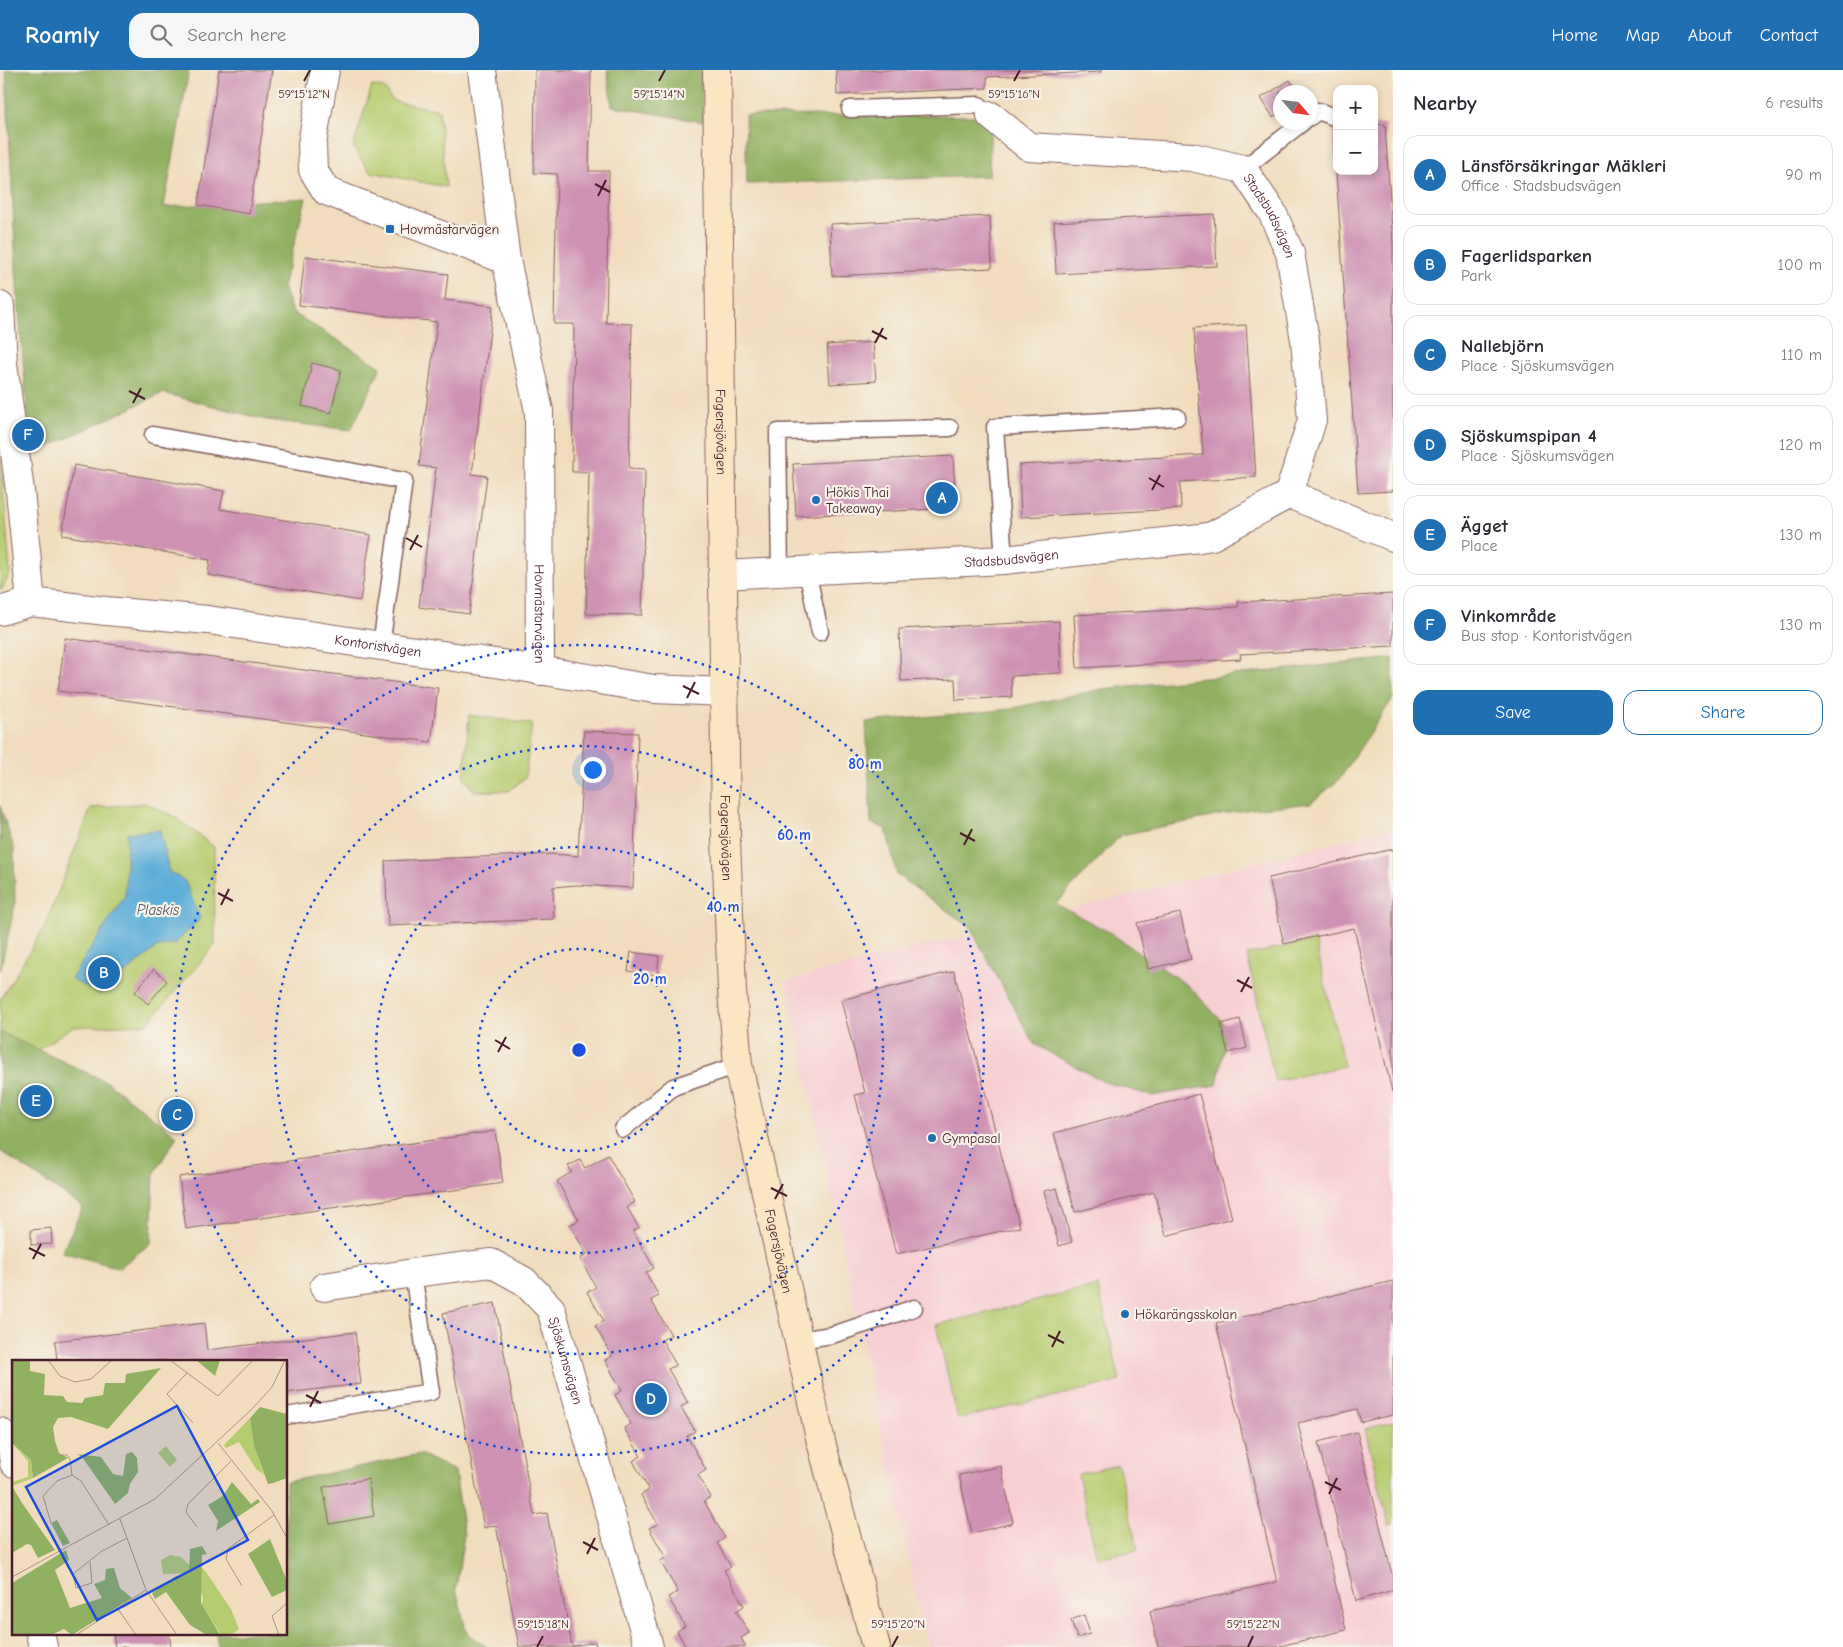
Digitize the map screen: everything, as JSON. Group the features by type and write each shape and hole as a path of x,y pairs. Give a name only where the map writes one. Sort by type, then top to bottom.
{"street":[{"path":"325,70 312,144 314,170 326,191 506,260"},
{"name":"Hovmästarvägen","path":"482,70 506,260 539,411 540,671"},
{"name":"Fagersjövägen","path":"717,70 726,839 732,991 738,1065 820,1438 876,1647"},
{"name":"Stadsbudsvägen","path":"722,575 1004,560 1212,536 1289,494 1312,420 1305,340 1290,253 1272,212 1244,169 1192,157 1029,147 991,116"},
{"path":"0,306 3,363 20,491 31,602"},
{"path":"1289,494 1393,537"},
{"name":"Kontoristvägen","path":"0,612 31,602 208,620 654,689 725,692"},
{"name":"Sjöskumsvägen","path":"324,1287 413,1272 491,1263 524,1281 551,1309 649,1647"},
{"path":"40,1634 43,1647"}],"lane":[{"path":"850,109 979,104 991,116"},
{"path":"1318,110 1333,118"},
{"path":"1244,169 1293,130"},
{"path":"1004,560 996,426 1176,417"},
{"path":"780,572 778,432 950,428"},
{"path":"153,435 404,481 381,646"},
{"path":"808,571 820,632"},
{"path":"623,1129 673,1087 738,1065"},
{"path":"288,1416 431,1392 413,1272"},
{"path":"798,1340 832,1335 914,1308"}],"shaded area":[{"name":"Hökarängsskolan","path":"1393,828 1393,1647 927,1647 786,981"}],"green space":[{"path":"6,70 189,70 164,207 306,198 283,287 292,312 381,367 351,430 267,420 163,393 31,455 17,287"},
{"path":"607,70 700,70 703,122 612,106"},
{"path":"372,86 384,88 393,101 439,110 446,187 370,172 353,147"},
{"path":"745,115 991,116 989,176 747,184"},
{"path":"0,446 10,572 3,588 0,590"},
{"path":"1393,658 1393,698 1339,780 1311,803 1251,809 1121,835 1056,904 1109,932 1190,987 1228,1028 1217,1085 1152,1096 1104,1082 1034,1044 970,927 897,875 886,829 871,823 866,722 1004,710 1102,689"},
{"path":"469,715 532,724 525,778 509,791 474,791 464,777"},
{"path":"145,803 175,817 214,847 215,945 147,1024 72,1027 14,1066 0,1141 0,1000 45,926 91,808"},
{"path":"0,806 14,848 15,905 0,971"},
{"path":"1315,940 1344,1066 1275,1081 1247,955"},
{"path":"0,1032 107,1082 177,1136 154,1174 151,1243 119,1268 62,1252 83,1207 0,1151"},
{"path":"1098,1286 1120,1381 958,1419 936,1325"},
{"path":"1393,1422 1393,1524 1389,1525 1365,1429"},
{"path":"420,1454 455,1471 464,1535 456,1589 467,1634 487,1647 218,1647 216,1634 288,1634 288,1482"},
{"path":"1118,1465 1138,1550 1097,1558 1078,1474"}],"water":[{"name":"Plaskis","path":"160,830 169,872 185,881 200,919 175,943 156,948 100,994 71,979 125,896 127,833"}],"building":[{"path":"219,70 272,70 249,214 198,205"},
{"path":"535,70 591,70 589,171 609,171 606,323 632,324 629,468 645,469 642,615 586,614 589,472 572,472 574,324 554,324 557,174 534,173"},
{"path":"836,70 1101,70 1101,72 987,77 987,88 837,95"},
{"path":"1290,80 1293,85 1282,85"},
{"path":"1273,91 1273,117 1261,98"},
{"path":"1385,124 1393,245 1393,491 1358,493 1336,175 1378,175 1378,125"},
{"path":"1214,214 1217,266 1056,274 1054,222"},
{"path":"990,216 992,268 832,276 830,224"},
{"path":"305,256 448,274 445,300 493,306 472,474 487,476 469,614 419,607 436,468 419,466 437,322 299,305"},
{"path":"1246,325 1256,477 1180,482 1181,509 1021,517 1019,465 1203,455 1194,328"},
{"path":"873,342 876,381 830,384 827,345"},
{"path":"312,363 341,370 331,413 302,406"},
{"path":"953,456 956,508 796,516 793,464"},
{"path":"74,465 224,491 220,509 371,535 360,601 208,575 210,560 62,535"},
{"path":"1393,594 1393,646 1240,654 1241,659 1077,668 1074,615 1238,607 1238,602"},
{"path":"1059,621 1061,673 1011,676 1012,697 956,700 955,679 901,681 899,629"},
{"path":"65,638 438,688 431,742 58,691"},
{"path":"584,731 638,733 633,888 577,885 553,887 554,919 388,926 385,861 551,854 578,856"},
{"path":"1393,849 1392,1092 1354,928 1284,944 1269,878"},
{"path":"1180,913 1191,959 1148,969 1137,923"},
{"path":"631,952 659,956 657,975 628,971"},
{"path":"154,969 167,981 148,1004 135,992"},
{"name":"Gympasal","path":"954,971 1020,1227 896,1254 855,1095 865,1093 841,1000"},
{"path":"1240,1019 1247,1048 1228,1053 1221,1024"},
{"path":"1199,1094 1232,1218 1166,1236 1154,1192 1075,1212 1054,1133"},
{"path":"495,1131 503,1183 186,1229 179,1177"},
{"path":"608,1155 635,1202 627,1207 639,1228 633,1231 654,1268 646,1273 659,1296 651,1300 671,1335 662,1340 676,1365 668,1369 688,1403 681,1407 695,1431 687,1436 706,1470 698,1475 711,1497 704,1501 725,1538 717,1543 731,1567 724,1570 744,1606 736,1611 749,1633 741,1638 746,1647 686,1647 677,1631 685,1626 668,1597 678,1592 660,1561 666,1558 649,1528 658,1524 641,1495 649,1490 633,1461 641,1456 624,1428 631,1424 615,1395 622,1391 605,1360 612,1356 595,1326 604,1321 587,1292 596,1287 580,1259 587,1255 570,1225 579,1220 557,1181 572,1172 568,1166 580,1160 585,1168"},
{"path":"1057,1188 1072,1242 1059,1246 1044,1191"},
{"path":"51,1228 52,1244 31,1245 31,1230"},
{"path":"1393,1281 1393,1415 1361,1422 1357,1409 1298,1423 1346,1630 1276,1647 1158,1647 1150,1611 1277,1582 1216,1323"},
{"path":"495,1303 534,1515 547,1513 572,1646 595,1642 596,1647 519,1647 496,1525 484,1528 443,1313"},
{"path":"204,1323 207,1350 355,1332 361,1384 288,1393 288,1360 57,1360 55,1341"},
{"path":"1357,1432 1393,1579 1393,1590 1356,1601 1318,1442"},
{"path":"1001,1466 1013,1523 972,1533 959,1475"},
{"path":"368,1479 374,1516 330,1524 323,1487"},
{"path":"1084,1615 1090,1634 1077,1638 1071,1620"},
{"path":"113,1634 169,1634 171,1647 115,1647"}],"place":[{"name":"Hovmästarvägen","path":"390,229"},
{"name":"Vinkområde","path":"28,435"},
{"name":"Länsförsäkringar Mäkleri","path":"942,498"},
{"name":"Hökis Thai Takeaway","path":"816,500"},
{"name":"Fagerlidsparken","path":"104,973"},
{"name":"Ägget","path":"36,1101"},
{"name":"Nallebjörn","path":"177,1115"},
{"name":"Gympasal","path":"932,1138"},
{"name":"Hökarängsskolan","path":"1125,1314"},
{"name":"Sjöskumspipan 4","path":"651,1399"}]}
